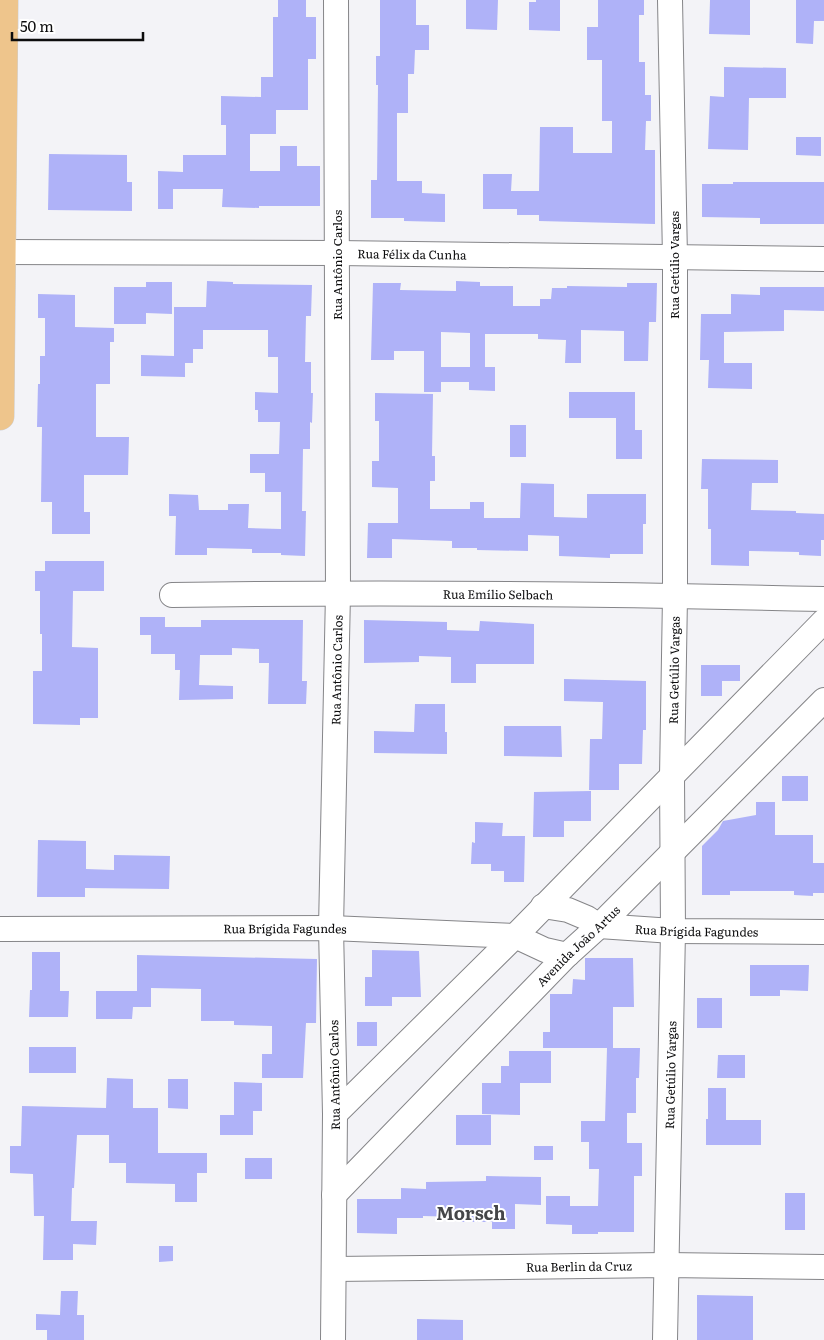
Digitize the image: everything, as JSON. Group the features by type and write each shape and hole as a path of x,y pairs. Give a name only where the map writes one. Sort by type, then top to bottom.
{"main road":[{"path":"0,416 4,0"}],"street":[{"name":"Rua Antônio Carlos","path":"333,1340 335,1114 331,928 338,593 336,0"},
{"name":"Rua Getúlio Vargas","path":"665,1340 673,931 672,777 675,596 675,258 670,0"},
{"name":"Rua Félix da Cunha","path":"1,252 337,253 824,259"},
{"name":"Rua Emílio Selbach","path":"172,595 338,593 824,599"},
{"path":"335,1114 515,936 824,621"},
{"name":"Avenida João Artus","path":"334,1195 566,955 600,926 673,850 824,700"},
{"name":"Rua Brígida Fagundes","path":"543,906 568,910 600,926 673,931 824,932"},
{"name":"Rua Brígida Fagundes","path":"0,929 331,928 515,936 545,950 566,955"},
{"name":"Rua Berlin da Cruz","path":"334,1269 666,1265 824,1267"}],"building":[{"path":"278,0 306,0 306,17 316,17 316,59 308,59 308,110 276,110 276,134 250,134 250,171 280,171 280,146 297,146 297,166 320,166 320,206 222,207 223,189 173,189 173,209 158,209 158,171 183,172 183,155 226,155 226,125 221,125 221,96 261,97 261,77 273,77 273,17 278,17"},
{"path":"380,0 416,0 416,25 429,25 429,50 415,50 414,74 408,74 408,113 397,113 397,181 422,181 422,193 445,194 445,222 404,221 404,218 371,218 371,180 377,180 378,85 376,85 376,56 380,56"},
{"path":"466,0 498,0 497,30 466,29"},
{"path":"536,0 560,0 560,31 529,30 529,2 536,2"},
{"path":"598,0 644,0 644,15 639,15 639,62 645,62 645,95 651,95 651,121 646,121 645,150 655,150 655,224 539,221 539,215 517,215 517,209 483,209 483,174 512,174 511,191 539,191 540,127 573,127 573,153 612,153 612,121 602,121 602,60 587,60 587,27 598,27"},
{"path":"710,0 750,0 750,35 709,34"},
{"path":"796,0 824,0 824,21 814,21 813,44 796,43"},
{"path":"724,67 786,68 786,98 749,98 748,150 708,149 710,96 724,97"},
{"path":"796,137 821,137 821,156 796,155"},
{"path":"49,154 127,155 127,182 132,182 132,211 48,210"},
{"path":"733,182 824,182 824,224 760,224 760,218 702,217 702,184 733,184"},
{"path":"207,281 233,282 233,284 312,285 311,316 306,316 305,362 311,362 311,393 313,393 310,449 303,449 302,511 306,511 305,556 281,555 281,553 252,553 252,549 207,548 207,555 175,555 176,516 169,516 169,494 198,495 199,510 228,510 228,504 249,504 248,528 281,529 281,492 265,492 265,473 250,473 250,454 279,454 280,422 258,422 258,410 255,410 255,392 278,393 278,357 268,357 268,330 203,330 203,349 193,349 193,363 185,363 185,377 141,376 141,355 174,356 174,307 206,307"},
{"path":"456,281 480,282 480,286 513,286 513,306 540,306 540,299 551,299 552,288 567,288 567,286 627,287 627,283 657,283 656,322 649,322 648,361 624,361 624,331 581,330 581,363 565,363 566,340 538,339 538,334 485,334 485,367 495,367 495,391 469,390 469,382 441,382 441,392 424,392 424,351 394,351 394,360 371,360 373,283 401,283 400,290 456,291","holes":["441,332 470,333 470,367 441,367"]},
{"path":"146,282 172,282 172,314 146,313 146,324 114,324 114,287 146,287"},
{"path":"760,287 824,287 824,311 784,310 784,331 724,332 724,363 752,363 752,389 708,388 709,360 700,360 701,314 731,314 731,294 760,295"},
{"path":"38,294 75,295 75,327 114,328 114,342 110,342 110,384 96,384 96,437 129,437 128,475 84,475 84,512 90,512 90,534 52,534 52,502 41,502 42,427 37,427 40,356 45,356 45,318 38,318"},
{"path":"569,392 635,392 635,430 642,430 642,459 616,459 616,418 569,418"},
{"path":"375,393 433,394 432,456 435,456 435,481 430,481 430,509 470,509 470,502 484,502 484,518 520,518 521,483 554,484 554,517 587,518 587,494 646,494 643,554 610,554 610,558 559,556 559,536 528,535 528,551 452,548 452,541 392,539 392,558 367,558 368,523 398,523 398,488 372,487 372,461 379,461 379,421 375,421"},
{"path":"510,425 526,425 526,457 510,457"},
{"path":"702,459 778,460 778,483 752,483 751,510 824,514 824,540 821,540 821,556 799,555 799,552 749,551 749,566 711,565 711,529 708,529 708,489 701,489"},
{"path":"45,561 104,561 104,591 73,591 72,647 98,648 98,718 80,718 80,725 33,724 33,671 42,671 40,591 35,591 35,571 45,571"},
{"path":"140,617 165,617 165,627 201,627 201,620 303,620 302,681 307,681 306,704 268,704 269,663 259,663 259,649 232,648 232,655 200,655 199,685 233,686 233,699 179,700 180,670 175,670 175,654 151,654 151,635 140,635"},
{"path":"364,620 447,622 447,630 479,631 480,621 534,624 534,664 476,664 476,683 451,683 451,657 419,656 419,662 364,663"},
{"path":"701,665 740,665 740,681 722,681 722,696 701,696"},
{"path":"564,679 646,681 646,730 643,730 642,764 619,764 619,790 589,790 590,739 602,739 603,702 564,701"},
{"path":"415,704 445,704 447,754 374,753 374,731 414,732"},
{"path":"504,726 561,726 562,757 504,756"},
{"path":"782,776 808,776 808,801 782,801"},
{"path":"591,791 591,821 564,821 564,837 533,837 534,792"},
{"path":"756,802 775,802 775,835 813,835 813,863 824,863 824,893 813,893 813,896 794,895 794,891 730,891 730,895 702,895 702,846 718,830 723,821 756,815"},
{"path":"475,822 503,823 502,836 525,836 524,882 504,882 504,871 491,871 491,864 471,864 472,842 475,843"},
{"path":"38,840 86,841 86,869 114,870 114,855 170,856 169,889 85,888 85,897 37,897"},
{"path":"372,950 419,951 421,997 392,997 392,1006 365,1006 365,977 372,977"},
{"path":"32,952 60,952 60,991 69,991 68,1017 29,1017 30,990 32,990"},
{"path":"137,955 317,959 316,1023 306,1023 303,1078 262,1078 262,1054 272,1054 272,1026 234,1025 234,1021 201,1021 201,989 151,988 151,1007 133,1007 132,1019 96,1019 96,991 137,991"},
{"path":"585,958 633,958 634,1007 613,1007 613,1048 543,1048 543,1032 550,1032 550,994 572,994 573,979 585,980"},
{"path":"750,965 809,965 808,991 780,990 780,996 750,996"},
{"path":"697,998 722,998 722,1028 697,1028"},
{"path":"357,1022 377,1022 377,1046 357,1046"},
{"path":"29,1047 76,1047 76,1073 29,1073"},
{"path":"607,1048 640,1048 639,1078 636,1078 636,1113 627,1113 627,1143 642,1143 642,1176 634,1176 634,1232 572,1234 572,1225 546,1224 546,1196 570,1196 570,1206 598,1206 599,1169 589,1169 589,1142 581,1142 581,1121 605,1121"},
{"path":"509,1051 551,1051 551,1083 520,1083 520,1115 482,1114 482,1083 501,1083 501,1066 509,1066"},
{"path":"718,1055 745,1055 745,1078 717,1078"},
{"path":"107,1078 133,1079 133,1108 158,1108 158,1153 207,1153 207,1173 197,1173 197,1202 175,1202 175,1184 126,1183 126,1163 109,1163 109,1135 77,1135 71,1221 97,1221 96,1245 73,1244 73,1260 43,1260 44,1216 34,1216 33,1174 10,1173 10,1146 21,1146 22,1106 106,1108"},
{"path":"168,1079 188,1079 188,1109 168,1108"},
{"path":"234,1082 262,1083 262,1111 253,1111 253,1135 220,1135 220,1115 234,1115"},
{"path":"708,1088 726,1088 726,1120 761,1120 761,1145 706,1145"},
{"path":"456,1115 491,1115 491,1145 456,1145"},
{"path":"534,1146 553,1146 553,1160 534,1160"},
{"path":"245,1158 272,1158 272,1179 245,1179"},
{"path":"486,1176 541,1177 541,1205 515,1204 515,1229 492,1229 492,1222 461,1222 461,1217 423,1216 423,1218 397,1218 397,1234 357,1233 357,1199 401,1199 401,1188 426,1189 426,1182 486,1181"},
{"path":"785,1193 805,1193 805,1230 785,1230"},
{"path":"159,1246 173,1246 173,1261 159,1262"},
{"path":"61,1291 78,1291 77,1315 84,1315 84,1340 47,1340 47,1330 36,1330 36,1314 60,1315"},
{"path":"697,1295 753,1296 753,1340 697,1340"},
{"path":"417,1319 463,1320 463,1340 417,1340"}],"district":[{"name":"Morsch","path":"471,1212"}]}
